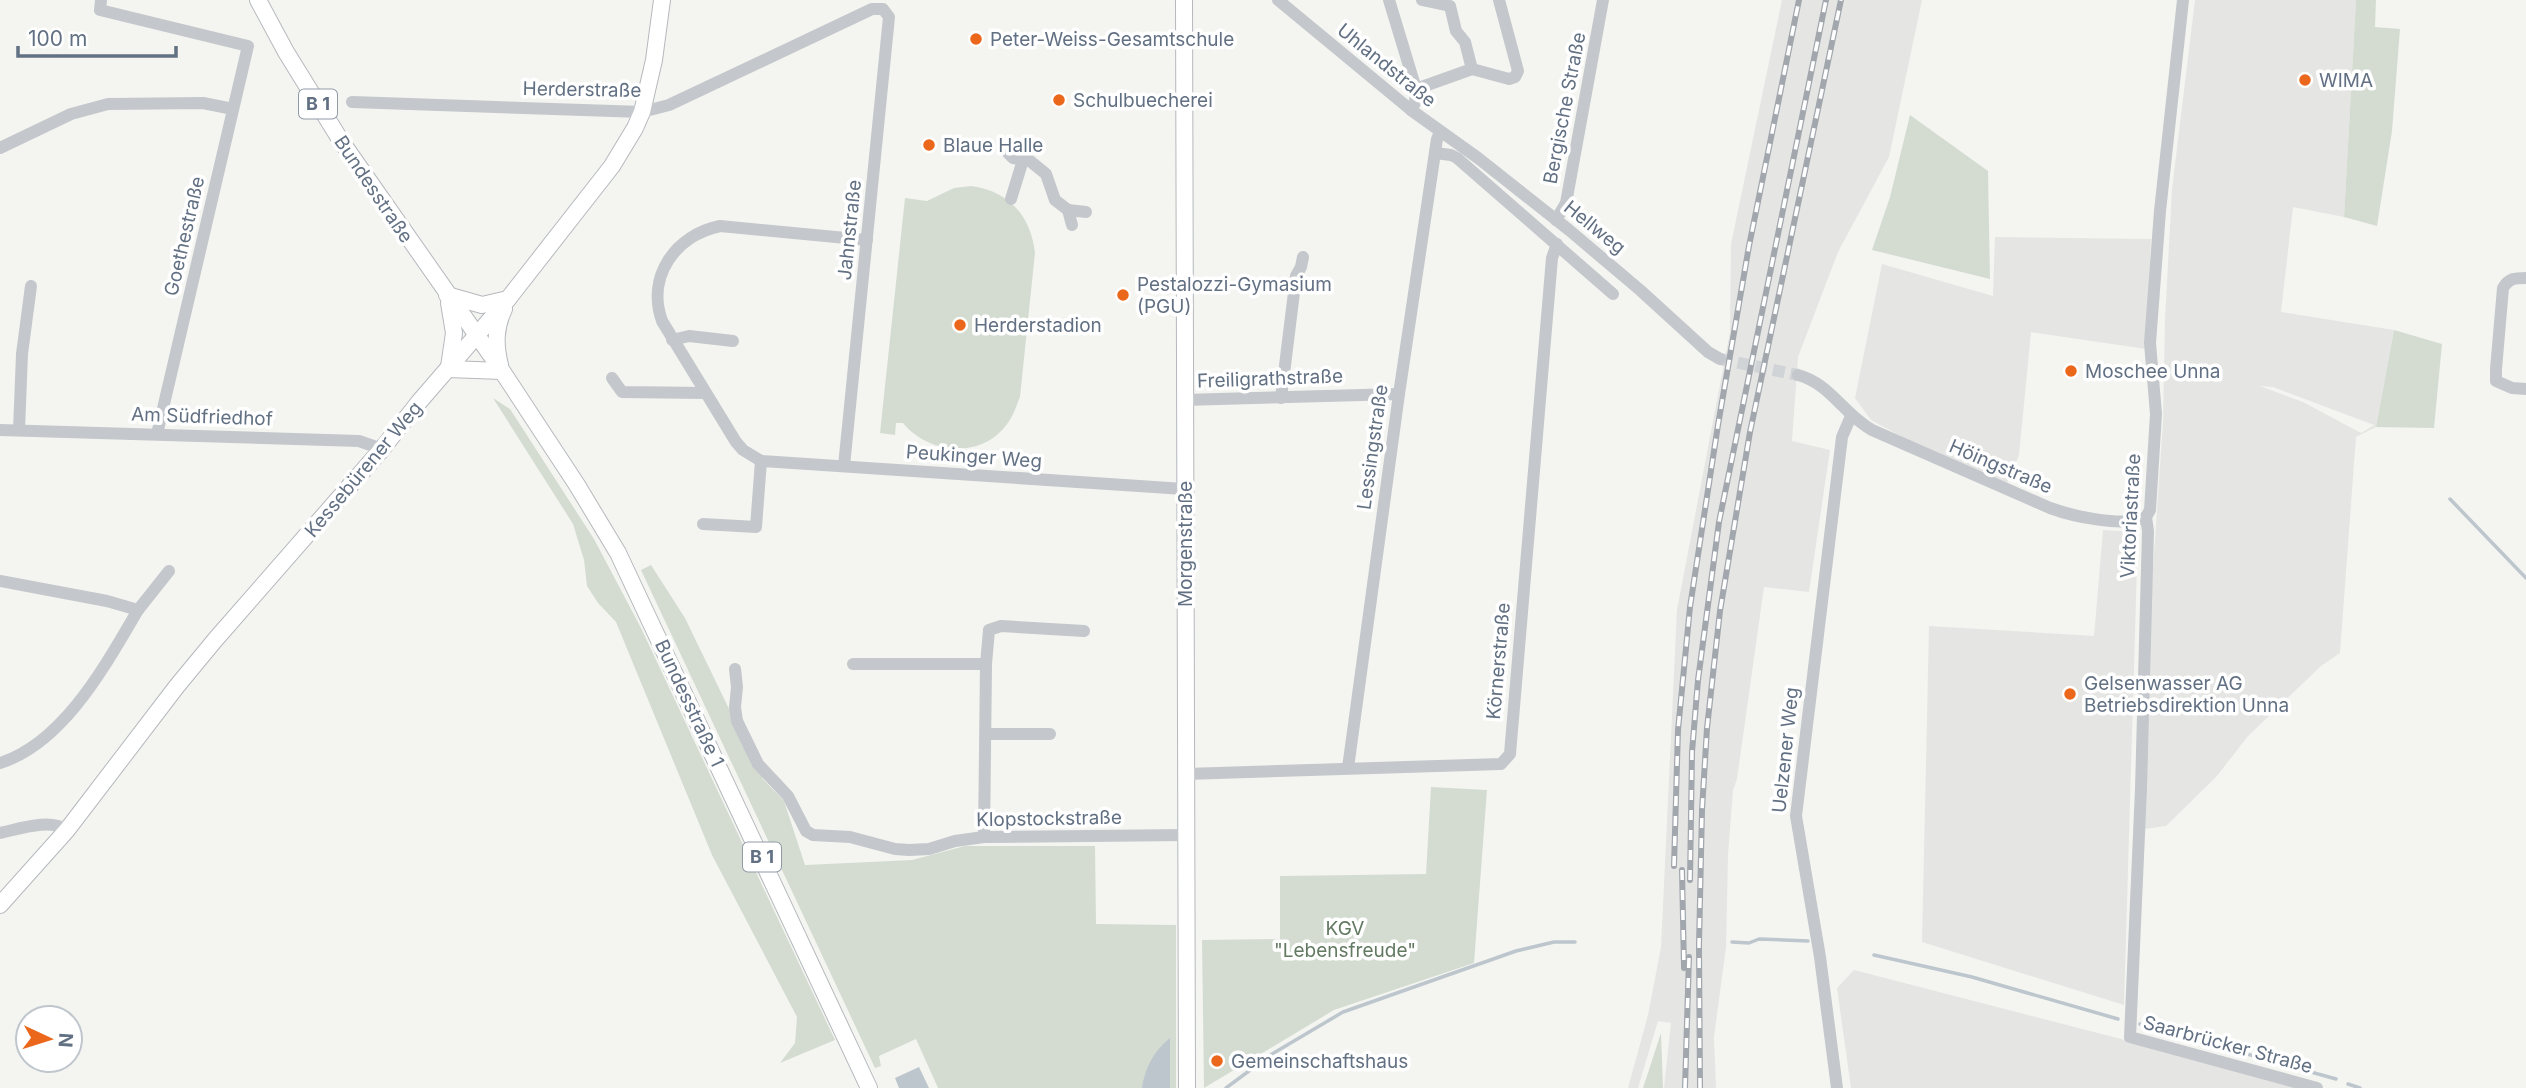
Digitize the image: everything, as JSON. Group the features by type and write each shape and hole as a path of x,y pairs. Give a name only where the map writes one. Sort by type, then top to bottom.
{"main road":[{"name":"Bundesstraße","path":"258,0 286,52 341,141 476,337"},
{"name":"Kessebürener Weg","path":"0,905 67,830 192,668 508,299 612,166 642,112 662,0"},
{"name":"Morgenstraße","path":"1184,0 1187,1088"},
{"path":"447,295 482,305 508,299 499,320 496,337 502,371 448,369 454,333 447,295"},
{"name":"Bundesstraße 1","path":"476,337 502,371 577,485 618,553 869,1088"}],"street":[{"path":"101,0 100,10 118,14 117,0"},
{"name":"Uhlandstraße","path":"1278,0 1440,132"},
{"path":"1389,0 1416,89 1417,97 1411,110"},
{"path":"1422,0 1450,6 1456,32 1465,41 1472,69"},
{"path":"1416,89 1472,69 1509,79 1515,77 1518,71 1499,0"},
{"name":"Bergische Straße","path":"1556,220 1566,203 1603,0"},
{"name":"Viktoriastraße","path":"2130,1037 2141,789 2148,531 2146,517 2150,510 2156,414 2150,343 2157,244 2183,0"},
{"name":"Herderstraße","path":"352,102 642,112 668,106 872,9"},
{"name":"Jahnstraße","path":"844,466 889,17 883,9 872,9"},
{"name":"Goethestraße","path":"118,14 248,46 157,434"},
{"path":"0,148 71,114 100,105 203,103 233,109"},
{"name":"Hellweg","path":"1440,132 1478,158 1556,220 1622,274 1708,352 1720,359"},
{"name":"Lessingstraße","path":"1348,768 1398,394 1440,132"},
{"path":"1008,153 1013,158 1030,161 1046,174 1055,200 1068,210 1086,212"},
{"name":"Hellweg","path":"1435,153 1457,158 1613,294"},
{"path":"1010,199 1023,160"},
{"path":"1068,210 1072,225"},
{"path":"703,524 756,527 761,461 743,450 736,442 672,340 659,314 660,279 667,261 677,248 696,233 730,225 867,240"},
{"name":"Körnerstraße","path":"1186,774 1501,764 1510,754 1540,383 1552,258 1558,244"},
{"path":"1281,398 1296,276 1303,257"},
{"path":"2526,278 2507,281 2503,288 2496,369 2496,382 2526,389"},
{"path":"19,430 22,354 31,286"},
{"path":"672,340 689,336 733,341"},
{"path":"1798,375 1826,388 1851,416"},
{"path":"612,378 622,392 705,393"},
{"name":"Freiligrathstraße","path":"1184,400 1398,394"},
{"name":"Höingstraße","path":"1851,416 1899,443 2063,513 2108,520 2133,521 2146,517"},
{"name":"Uelzener Weg","path":"1837,1088 1820,957 1796,816 1842,437 1851,416"},
{"name":"Am Südfriedhof","path":"0,430 359,441 382,449"},
{"name":"Peukinger Weg","path":"761,461 1184,489"},
{"path":"0,763 28,751 71,710 111,655 138,610 169,571"},
{"path":"0,582 107,601 138,610"},
{"path":"984,837 986,664 989,631 994,627 1084,631"},
{"path":"853,664 986,664"},
{"name":"Klopstockstraße","path":"735,669 737,721 758,764 788,796 806,831 813,835 850,837 909,850 929,849 955,841 984,837 1186,835"},
{"path":"986,734 1050,734"},
{"path":"0,833 50,824 61,825 67,830"},
{"name":"Saarbrücker Straße","path":"2130,1037 2316,1088"}],"shaded area":[{"path":"1782,0 1922,0 1889,157 1838,252 1798,357 1792,441 1830,450 1809,592 1764,587 1737,779 1733,790 1726,947 1714,1037 1716,1088 1664,1088 1671,1023 1658,1021 1638,1088 1628,1088 1648,1015 1661,947 1677,610 1730,332 1731,244"},
{"path":"2195,0 2356,0 2344,217 2293,207 2281,312 2394,330 2376,427 2356,437 2340,653 2321,666 2248,736 2217,776 2166,826 2145,829 2148,642 2163,422 2172,189","holes":["2260,386 2273,387 2374,425 2361,433 2303,402"]},
{"path":"1995,237 2151,239 2146,349 2031,332 2019,455 2007,483 1906,439 1871,420 1855,398 1882,264 1993,296"},
{"path":"2103,530 2138,532 2124,1005 1922,942 1929,626 2094,636"},
{"path":"1854,970 2300,1088 1851,1088 1837,988"},
{"path":"1170,1038 1170,1088 1142,1088 1151,1060"},
{"path":"919,1067 929,1088 899,1088 895,1078"}],"green space":[{"path":"2356,0 2376,0 2375,27 2400,29 2392,131 2377,226 2344,217"},
{"path":"1910,115 1988,171 1990,279 1872,250 1890,197"},
{"name":"Herderstadion","path":"971,186 996,193 1016,208 1029,228 1035,253 1020,397 1011,418 1001,431 974,447 959,449 928,442 903,423 896,423 895,435 880,433 905,198 927,201 954,188"},
{"path":"2394,330 2442,344 2434,428 2376,427"},
{"path":"493,398 510,409 594,539 641,628 835,1040 780,1063 795,1043 797,1017 712,855 616,622 587,586 584,560 573,524"},
{"path":"651,565 685,618 763,779 784,801 805,865 912,860 965,846 1095,846 1096,924 1176,925 1176,1088 938,1088 916,1039 879,1056 881,1066 875,1068 641,570"},
{"name":"KGV \"Lebensfreude\"","path":"1431,787 1487,790 1474,963 1334,1010 1204,1088 1202,940 1280,939 1280,876 1426,874"},
{"path":"1661,1033 1663,1088 1643,1088"}],"waterway":[{"path":"2450,499 2526,578"},
{"path":"1732,942 1749,943 1759,939 1808,941"},
{"path":"1226,1088 1272,1054 1343,1012 1516,951 1554,942 1575,942"},
{"path":"1874,955 1972,977 2118,1019"},
{"path":"2140,1024 2336,1079"},
{"path":"2348,1084 2360,1088"}],"tunnel":[{"path":"1720,359 1798,375"}],"railway":[{"path":"1674,866 1678,730 1690,607 1749,246 1799,0"},
{"path":"1690,880 1692,752 1698,680 1719,522 1826,0"},
{"path":"1700,1088 1702,810 1707,728 1720,611 1750,432 1841,0"},
{"path":"1682,870 1684,968"},
{"path":"1685,1088 1689,957"}],"place":[{"name":"Peter-Weiss-Gesamtschule","path":"976,39"},
{"name":"WIMA","path":"2305,80"},
{"name":"Schulbuecherei","path":"1059,100"},
{"name":"Blaue Halle","path":"929,145"},
{"name":"Pestalozzi-Gymasium (PGU)","path":"1123,295"},
{"name":"Herderstadion","path":"960,325"},
{"name":"Moschee Unna","path":"2071,371"},
{"name":"Gelsenwasser AG Betriebsdirektion Unna","path":"2070,694"},
{"name":"Gemeinschaftshaus","path":"1217,1061"}]}
